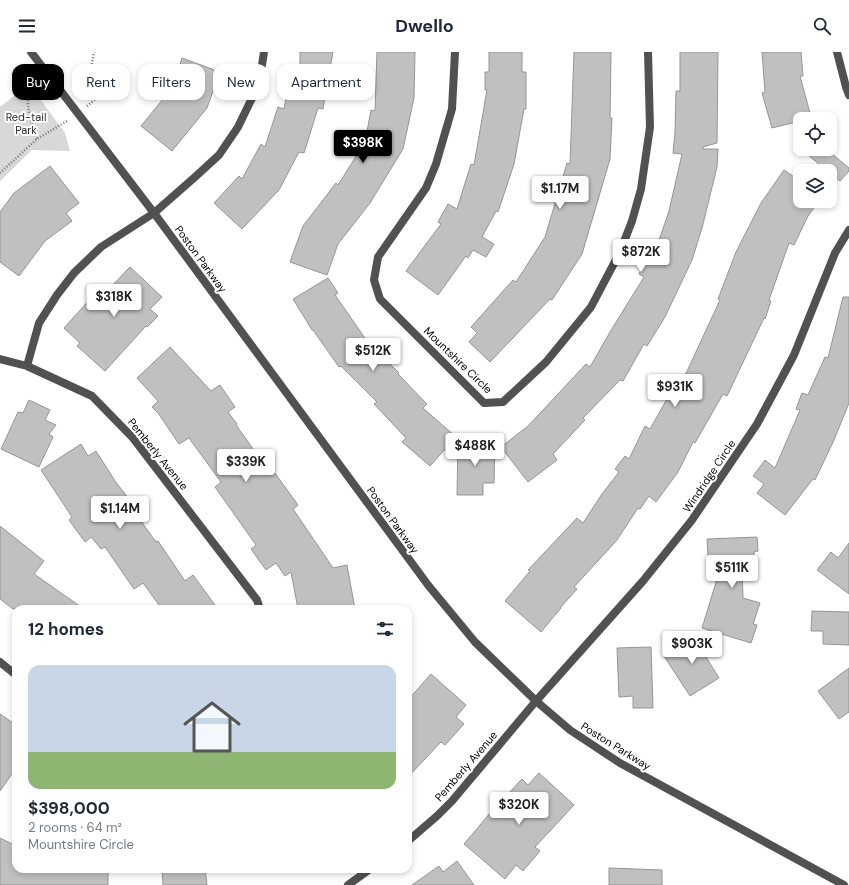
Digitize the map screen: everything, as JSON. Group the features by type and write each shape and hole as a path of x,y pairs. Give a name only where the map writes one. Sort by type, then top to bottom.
{"street":[{"name":"Poston Parkway","path":"31,52 154,213 428,585 475,642 536,701 570,730 620,763 844,885"},
{"path":"27,366 39,323 57,295 74,273 101,247 154,213 219,155 238,127 254,94 264,52"},
{"name":"Mountshire Circle","path":"455,52 452,109 436,164 426,188 378,257 374,280 380,299 484,403 503,402 546,362 591,307 620,252 632,221 642,181 650,127 648,52"},
{"path":"837,52 849,95"},
{"name":"Windridge Circle","path":"536,701 643,582 692,520 757,424 794,355 835,253 849,230"},
{"name":"Pemberly Avenue","path":"0,359 27,366 92,396 133,438 252,593 259,605"},
{"path":"0,662 12,672"},
{"name":"Pemberly Avenue","path":"412,837 437,816 452,801 536,701"},
{"path":"348,885 364,873"}],"path":[{"path":"0,173 37,139 79,115 98,97 91,69 94,52"},
{"path":"28,100 30,118 37,139"}],"green space":[{"name":"Red-tail Park","path":"12,97 12,100 41,100 65,133 70,151 32,150 0,181 0,107"}],"building":[{"path":"300,52 333,52 331,64 300,64"},
{"path":"377,52 415,52 414,98 403,149 370,203 338,244 327,275 290,262 303,226 336,183 338,185 365,142 371,110 375,111"},
{"path":"489,52 522,52 522,72 526,72 526,109 524,109 514,164 498,212 496,211 482,237 494,244 486,257 473,250 468,258 466,256 438,295 406,271 441,224 438,222 448,204 457,209 471,164 474,165 487,90 485,90 485,72 489,72"},
{"path":"574,52 611,52 610,118 612,118 610,159 582,254 552,300 550,299 490,362 469,342 477,333 471,327 513,280 516,282 545,237 567,163 570,164"},
{"path":"680,52 718,52 717,143 703,147 703,149 718,149 717,167 702,228 692,260 665,317 647,346 644,344 623,381 620,380 583,418 585,420 553,454 557,460 528,482 501,447 528,426 586,364 590,367 644,277 639,274 648,256 653,258 669,211 682,154 673,153 676,91 680,91"},
{"path":"762,52 801,52 803,76 800,76 810,112 793,112 793,123 772,128 762,93 765,92"},
{"path":"182,58 198,64 180,64"},
{"path":"205,66 213,69 213,91 207,108 172,151 141,126 162,100 205,100"},
{"path":"286,100 325,100 323,109 318,108 304,153 299,152 279,190 242,229 214,203 239,176 242,179 261,144 265,147 278,107 284,109"},
{"path":"809,156 834,156 849,168 849,171 840,181 837,179 837,164 819,164"},
{"path":"50,166 79,203 66,213 72,221 45,241 19,276 0,262 0,212 14,193"},
{"path":"784,170 793,176 793,208 814,208 808,216 794,245 789,243 769,300 771,301 765,319 764,318 727,396 723,394 695,443 693,442 678,472 656,502 649,496 640,509 638,508 617,540 574,587 577,589 541,632 505,601 530,571 528,570 577,518 583,523 602,494 619,472 615,469 625,456 629,459 645,426 650,429 671,392 676,395 720,300 718,299 736,252 761,203"},
{"path":"130,267 162,297 150,309 158,316 147,327 146,326 105,371 77,346 80,343 64,328 102,286 107,291"},
{"path":"328,278 338,293 335,295 367,341 427,404 423,408 456,437 430,466 402,442 406,438 374,404 377,402 341,366 339,367 312,330 293,299"},
{"path":"843,297 849,297 849,403 834,440 815,480 813,479 785,515 757,493 764,484 753,476 765,460 775,468 800,410 796,409 802,393 808,395 825,357 828,358"},
{"path":"170,347 211,391 220,385 235,407 228,412 237,424 236,425 269,471 272,469 298,505 293,509 333,568 347,565 354,605 297,605 291,572 285,576 276,563 266,570 251,549 256,545 215,487 221,482 189,438 179,444 158,413 152,407 158,401 137,378"},
{"path":"29,400 50,410 45,420 56,425 49,434 53,437 39,467 1,449 18,412 23,413"},
{"path":"458,442 495,443 494,483 483,483 483,495 457,495"},
{"path":"81,444 88,456 96,451 115,481 143,517 140,520 156,542 158,541 185,581 193,575 215,605 159,605 143,583 134,589 105,547 101,549 91,537 85,542 69,520 72,517 41,470"},
{"path":"0,526 44,561 34,574 78,605 12,605 12,608 0,599"},
{"path":"757,537 758,551 754,552 754,569 742,569 743,598 760,603 753,624 757,625 751,643 702,628 717,579 717,557 708,557 707,539"},
{"path":"849,543 849,594 817,570 831,552 838,558"},
{"path":"812,611 849,612 849,645 823,644 823,631 811,631"},
{"path":"698,635 710,654 706,657 719,678 690,696 664,656"},
{"path":"651,647 653,708 633,708 633,696 619,697 617,648"},
{"path":"849,668 849,712 839,719 818,691"},
{"path":"431,674 466,705 456,717 464,724 445,745 441,742 412,773 412,695"},
{"path":"0,714 12,722 12,774 0,791"},
{"path":"539,773 574,805 535,847 540,851 523,871 516,865 505,879 464,844 522,779 528,785"},
{"path":"0,838 12,844 12,873 108,873 108,885 0,885"},
{"path":"457,861 474,885 412,885 439,866 443,872"},
{"path":"609,868 662,870 662,885 609,885"},
{"path":"162,873 206,873 207,885 163,885"}]}
